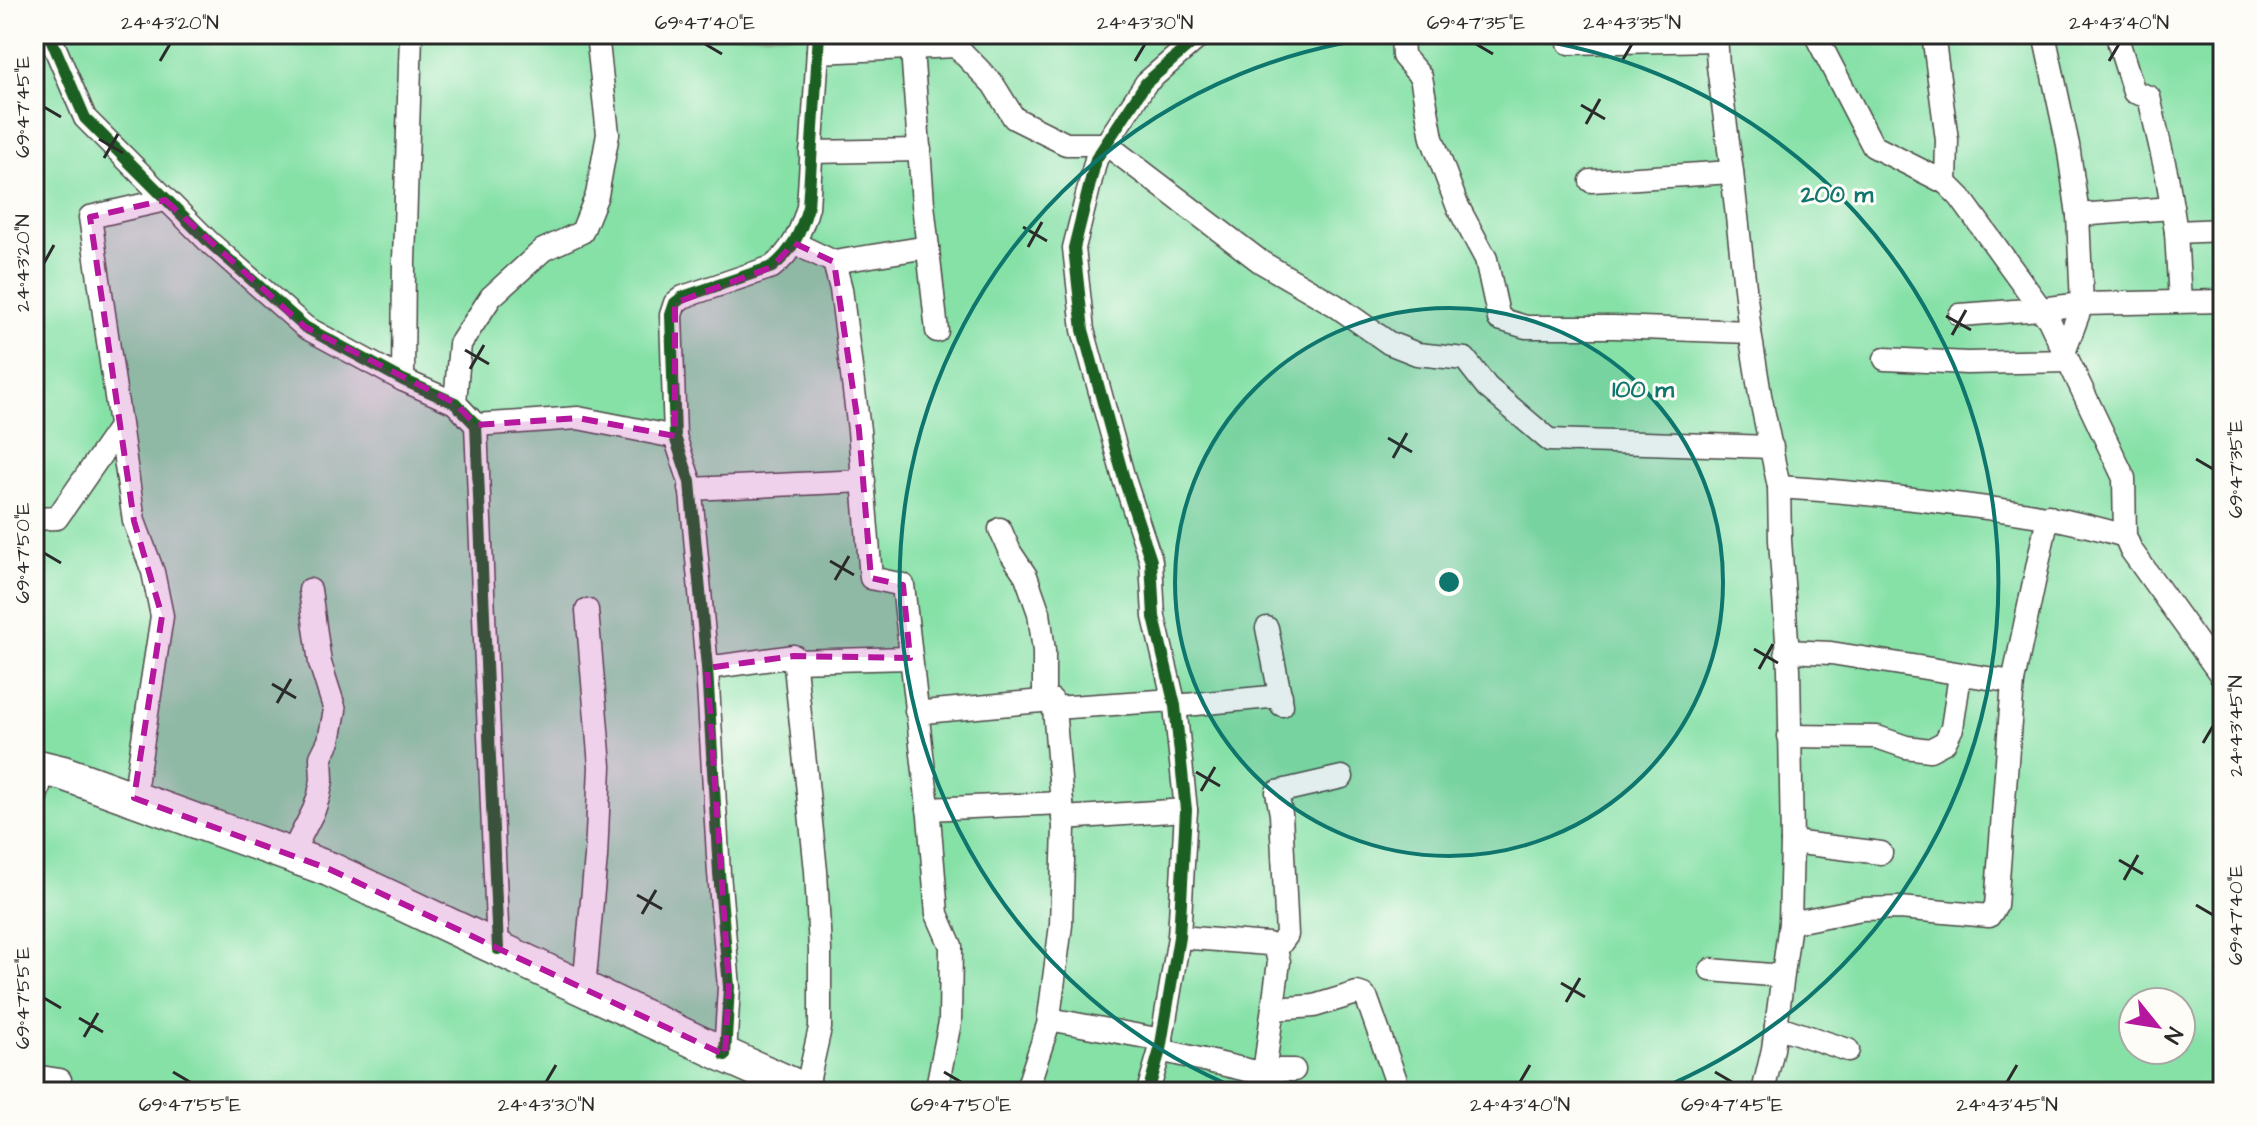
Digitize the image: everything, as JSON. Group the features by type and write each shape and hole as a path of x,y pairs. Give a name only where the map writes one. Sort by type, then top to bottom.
{"main road":[{"path":"39,768 63,773 329,869 807,1092"}],"street":[{"path":"49,34 85,118 209,242 305,327 403,380 455,403 476,425 498,949"},
{"path":"403,380 411,34"},
{"path":"455,403 460,344 491,297 543,250 582,232 597,195 608,134 597,34"},
{"path":"1148,1092 1161,1045 1179,937 1186,810 1174,703 1154,617 1151,561 1083,330 1074,248 1096,159 1146,83 1202,34"},
{"path":"1402,34 1403,56 1421,77 1432,138 1457,205 1486,259 1499,319 1526,327 1750,332"},
{"path":"1815,34 1873,146 1946,183 1960,197 2049,320 2124,478 2125,536 2131,550 2223,678"},
{"path":"1933,34 1947,140 1946,183"},
{"path":"2044,34 2068,145 2078,215 2082,304 2066,357"},
{"path":"2118,34 2134,92 2149,97 2176,232 2180,301"},
{"path":"1569,43 1717,37 1750,332 1779,487 1789,669 1790,923 1773,1049 1763,1092"},
{"path":"912,41 937,331"},
{"path":"725,1055 729,987 707,668 690,489 675,437 671,315 675,303 683,297 772,267 784,258 801,232 808,207 819,43 912,41 956,46 993,84 1014,118 1066,144 1106,144 1261,262 1335,305 1389,343 1417,354 1465,359 1487,387 1549,440 1772,447"},
{"path":"811,152 920,150"},
{"path":"1591,181 1732,172"},
{"path":"134,798 162,616 153,572 134,521 90,217 165,200"},
{"path":"2078,215 2172,208"},
{"path":"2176,232 2223,230"},
{"path":"794,243 834,262 928,247"},
{"path":"834,262 841,289 859,430 871,578 903,585 937,914 951,946 950,1022 936,1092"},
{"path":"1960,315 2082,304 2223,301"},
{"path":"1885,359 1967,363 2066,357"},
{"path":"476,425 578,418 675,437"},
{"path":"34,519 57,518 120,427"},
{"path":"690,489 864,481"},
{"path":"1779,487 1863,492 2048,516 2125,536"},
{"path":"1790,923 1862,909 1900,908 1989,916 1996,906 2013,682 2048,516"},
{"path":"1000,529 1026,576 1039,613 1063,811 1061,925 1049,1019 1026,1092"},
{"path":"291,855 319,795 321,757 329,741 335,710 320,663 310,590"},
{"path":"584,989 596,857 600,766 587,610"},
{"path":"916,711 1281,700 1267,628"},
{"path":"1786,651 1831,653 2013,682"},
{"path":"707,668 794,656 816,871 820,950 820,1028 807,1092"},
{"path":"794,661 910,658"},
{"path":"1789,736 1877,737 1906,747 1930,750 1945,742 1952,728 1960,675"},
{"path":"34,804 39,768"},
{"path":"1276,950 1287,935 1281,814 1277,792 1342,777"},
{"path":"928,809 1186,810"},
{"path":"1792,842 1881,853"},
{"path":"1179,937 1268,944 1276,950 1279,962 1274,1009 1265,1066 1261,1070"},
{"path":"1711,970 1782,976"},
{"path":"1274,1009 1314,1006 1357,993 1363,995 1400,1092"},
{"path":"1049,1019 1161,1045 1256,1072 1294,1070"},
{"path":"1776,1026 1848,1050"},
{"path":"34,1076 60,1080"}],"highlighted area":[{"path":"165,200 305,327 455,403 476,425 578,418 675,436 675,303 772,267 794,243 834,262 859,430 871,578 903,585 910,658 794,656 707,668 729,987 725,1055 329,869 134,798 162,616 134,521 90,217"}],"green space":[{"path":"34,34 2223,34 2223,1092 34,1092"}],"cycle path":[{"path":"49,34 85,118 209,242 305,327 403,380 455,403 476,425 498,949"},
{"path":"725,1055 729,987 707,668 690,482 675,437 671,315 675,303 683,297 772,267 795,240 808,207 819,34"},
{"path":"1148,1092 1160,1050 1179,937 1186,810 1175,706 1154,617 1151,561 1124,479 1083,330 1074,248 1096,159 1146,83 1202,34"}]}
